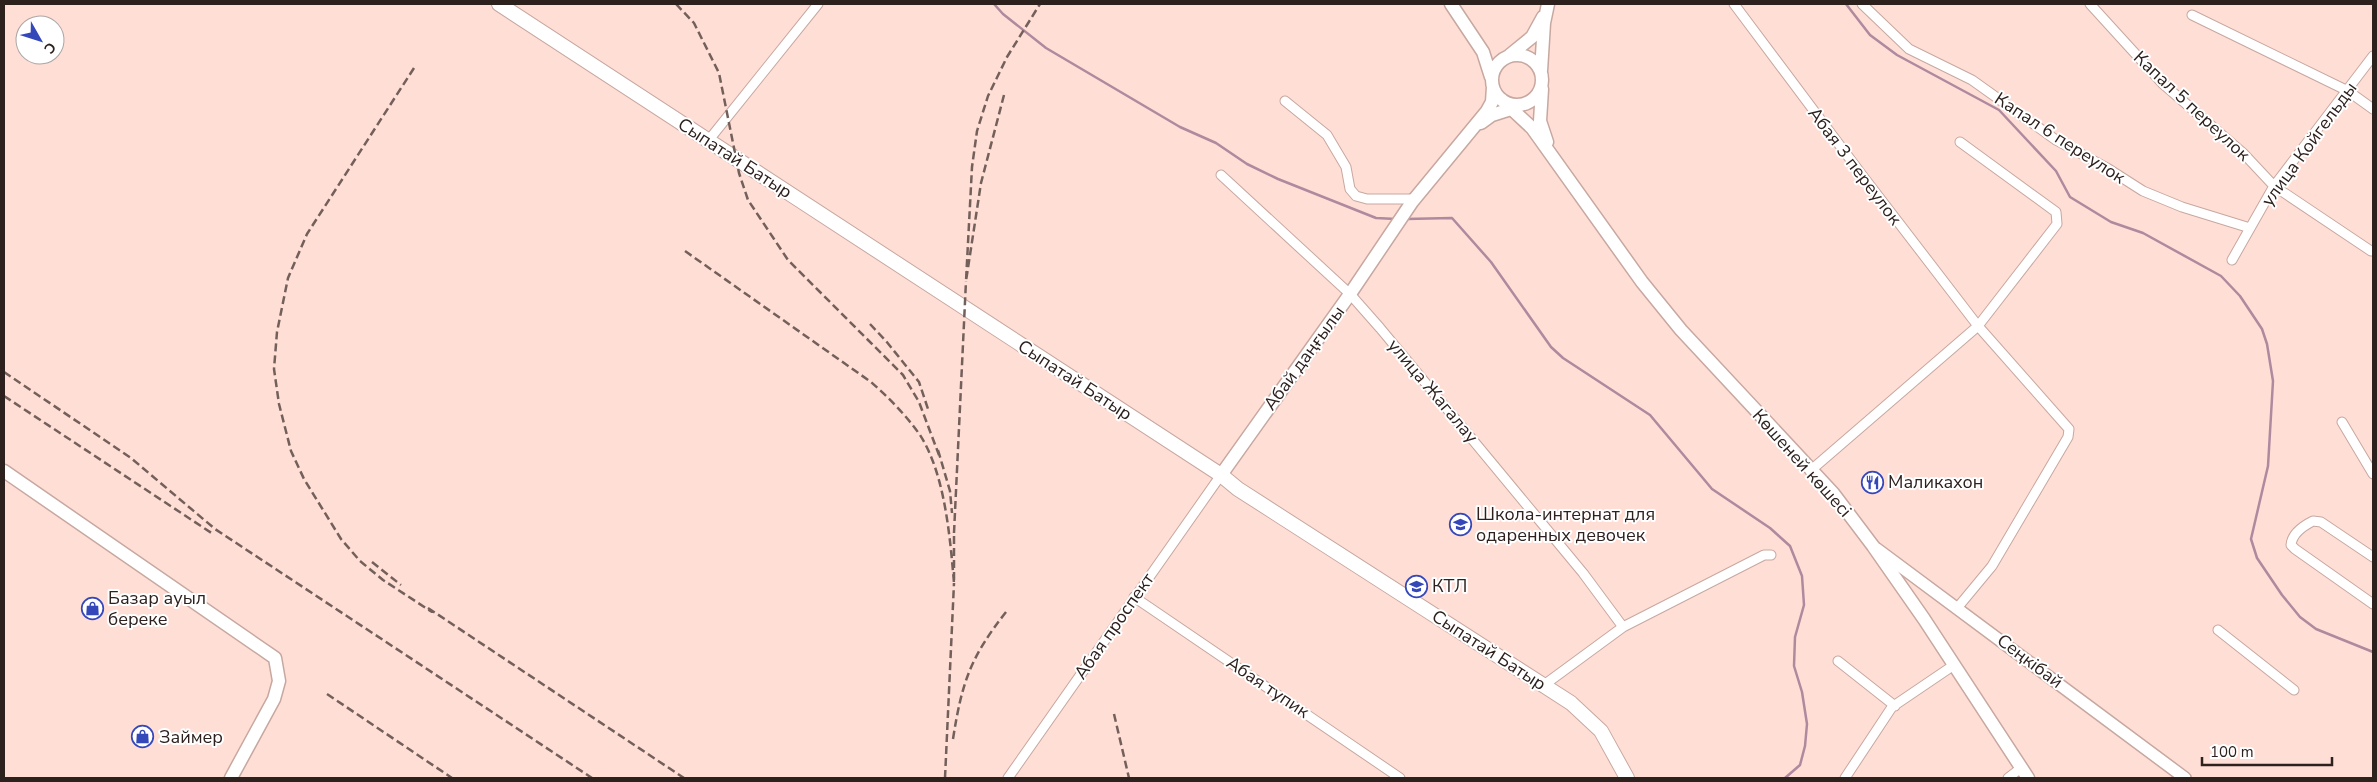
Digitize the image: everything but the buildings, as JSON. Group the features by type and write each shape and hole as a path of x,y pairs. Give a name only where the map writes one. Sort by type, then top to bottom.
{"main road":[{"name":"Сыпатай Батыр","path":"499,4 892,259 1221,475 1238,489 1571,703 1601,730 1626,778"},
{"path":"1414,201 1434,173 1471,131 1492,102 1492,83 1487,60 1451,4"},
{"path":"1548,5 1532,37 1496,66 1492,83 1500,99 1516,107 1558,162"},
{"path":"1548,5 1544,23 1540,121 1546,140 1558,162"},
{"path":"1475,41 1488,52 1508,56 1518,54 1532,59 1541,71"},
{"path":"1471,131 1492,116 1516,107 1538,95 1542,87"},
{"name":"Көшеней көшесі","path":"1558,162 1642,282 1681,330 1810,471 1833,493 1873,546 1954,665 2024,773"},
{"name":"Абай даңғылы","path":"1221,475 1414,201"},
{"path":"4,471 275,658 279,681 274,699 231,778"}],"street":[{"path":"708,141 818,4"},
{"name":"Абая 3 переулок","path":"1734,4 1978,326 2068,429 2068,438 1992,566 1958,607"},
{"name":"Капал 6 переулок","path":"1862,4 1909,49 1972,80 2056,140 2108,168 2143,191 2182,207 2250,228"},
{"name":"Капал 5 переулок","path":"2090,4 2162,82 2244,154 2274,186 2371,251"},
{"path":"2192,15 2348,91 2373,109"},
{"name":"улица Койгельды","path":"2232,260 2274,186 2373,56"},
{"path":"1285,102 1327,135 1346,167 1350,189 1356,196 1367,199 1414,201"},
{"path":"1810,471 1978,326 2058,224 2056,212 2030,191 1960,142"},
{"name":"улица Жагалау","path":"1221,175 1350,294 1570,558 1623,628"},
{"path":"2342,422 2373,474"},
{"name":"Абая проспект","path":"1008,778 1221,475"},
{"path":"2373,557 2321,522 2313,521 2300,528 2291,545 2373,604"},
{"name":"Сеңкібай","path":"1873,546 1958,607 2185,778"},
{"path":"1544,685 1623,628 1764,555 1771,555"},
{"name":"Абая тупик","path":"1134,597 1400,778"},
{"path":"2218,630 2294,690"},
{"path":"1838,661 1894,706"},
{"path":"1845,778 1894,706 1954,665"},
{"path":"2008,778 2024,773"}],"waterway":[{"path":"994,4 1003,14 1046,48 1180,127 1216,143 1247,164 1278,179 1376,218 1396,219"},
{"path":"1846,4 1870,35 1897,55 1999,110 2056,171 2070,197 2111,222 2143,233 2221,276 2240,296 2262,329 2267,344 2273,381 2268,466 2251,539 2257,558 2282,595 2300,617 2316,629 2373,652"},
{"path":"1406,219 1452,218 1491,262 1551,347 1563,358 1650,415 1712,489 1770,528 1790,546 1802,576 1804,605 1795,637 1794,666 1802,692 1807,724 1805,746 1800,765 1785,778"}],"railway":[{"path":"676,4 694,23 719,73 739,173 748,200 788,260 903,375 919,402 939,455"},
{"path":"1004,95 981,183 966,281 972,167 977,131 988,96 1007,57 1040,4"},
{"path":"414,68 307,234 288,278 277,332 274,369 279,404 291,451 304,479 341,539 360,561 383,580 432,612"},
{"path":"685,251 871,382 909,421 920,435 928,451 941,487 951,546 954,583 954,534"},
{"path":"954,533 966,281"},
{"path":"870,324 919,382 928,409"},
{"path":"4,372 131,458 215,529 592,778"},
{"path":"4,396 213,534"},
{"path":"938,450 950,491 952,513"},
{"path":"372,562 401,585"},
{"path":"945,778 954,583"},
{"path":"428,608 684,778"},
{"path":"953,739 960,702 969,671 984,643 1006,612"},
{"path":"327,694 452,778"},
{"path":"1114,714 1129,778"}],"place":[{"name":"Маликахон","path":"1872,482"},
{"name":"Школа-интернат для одаренных девочек","path":"1460,524"},
{"name":"КТЛ","path":"1416,586"},
{"name":"Базар ауыл береке","path":"92,608"},
{"name":"Займер","path":"143,737"}]}
